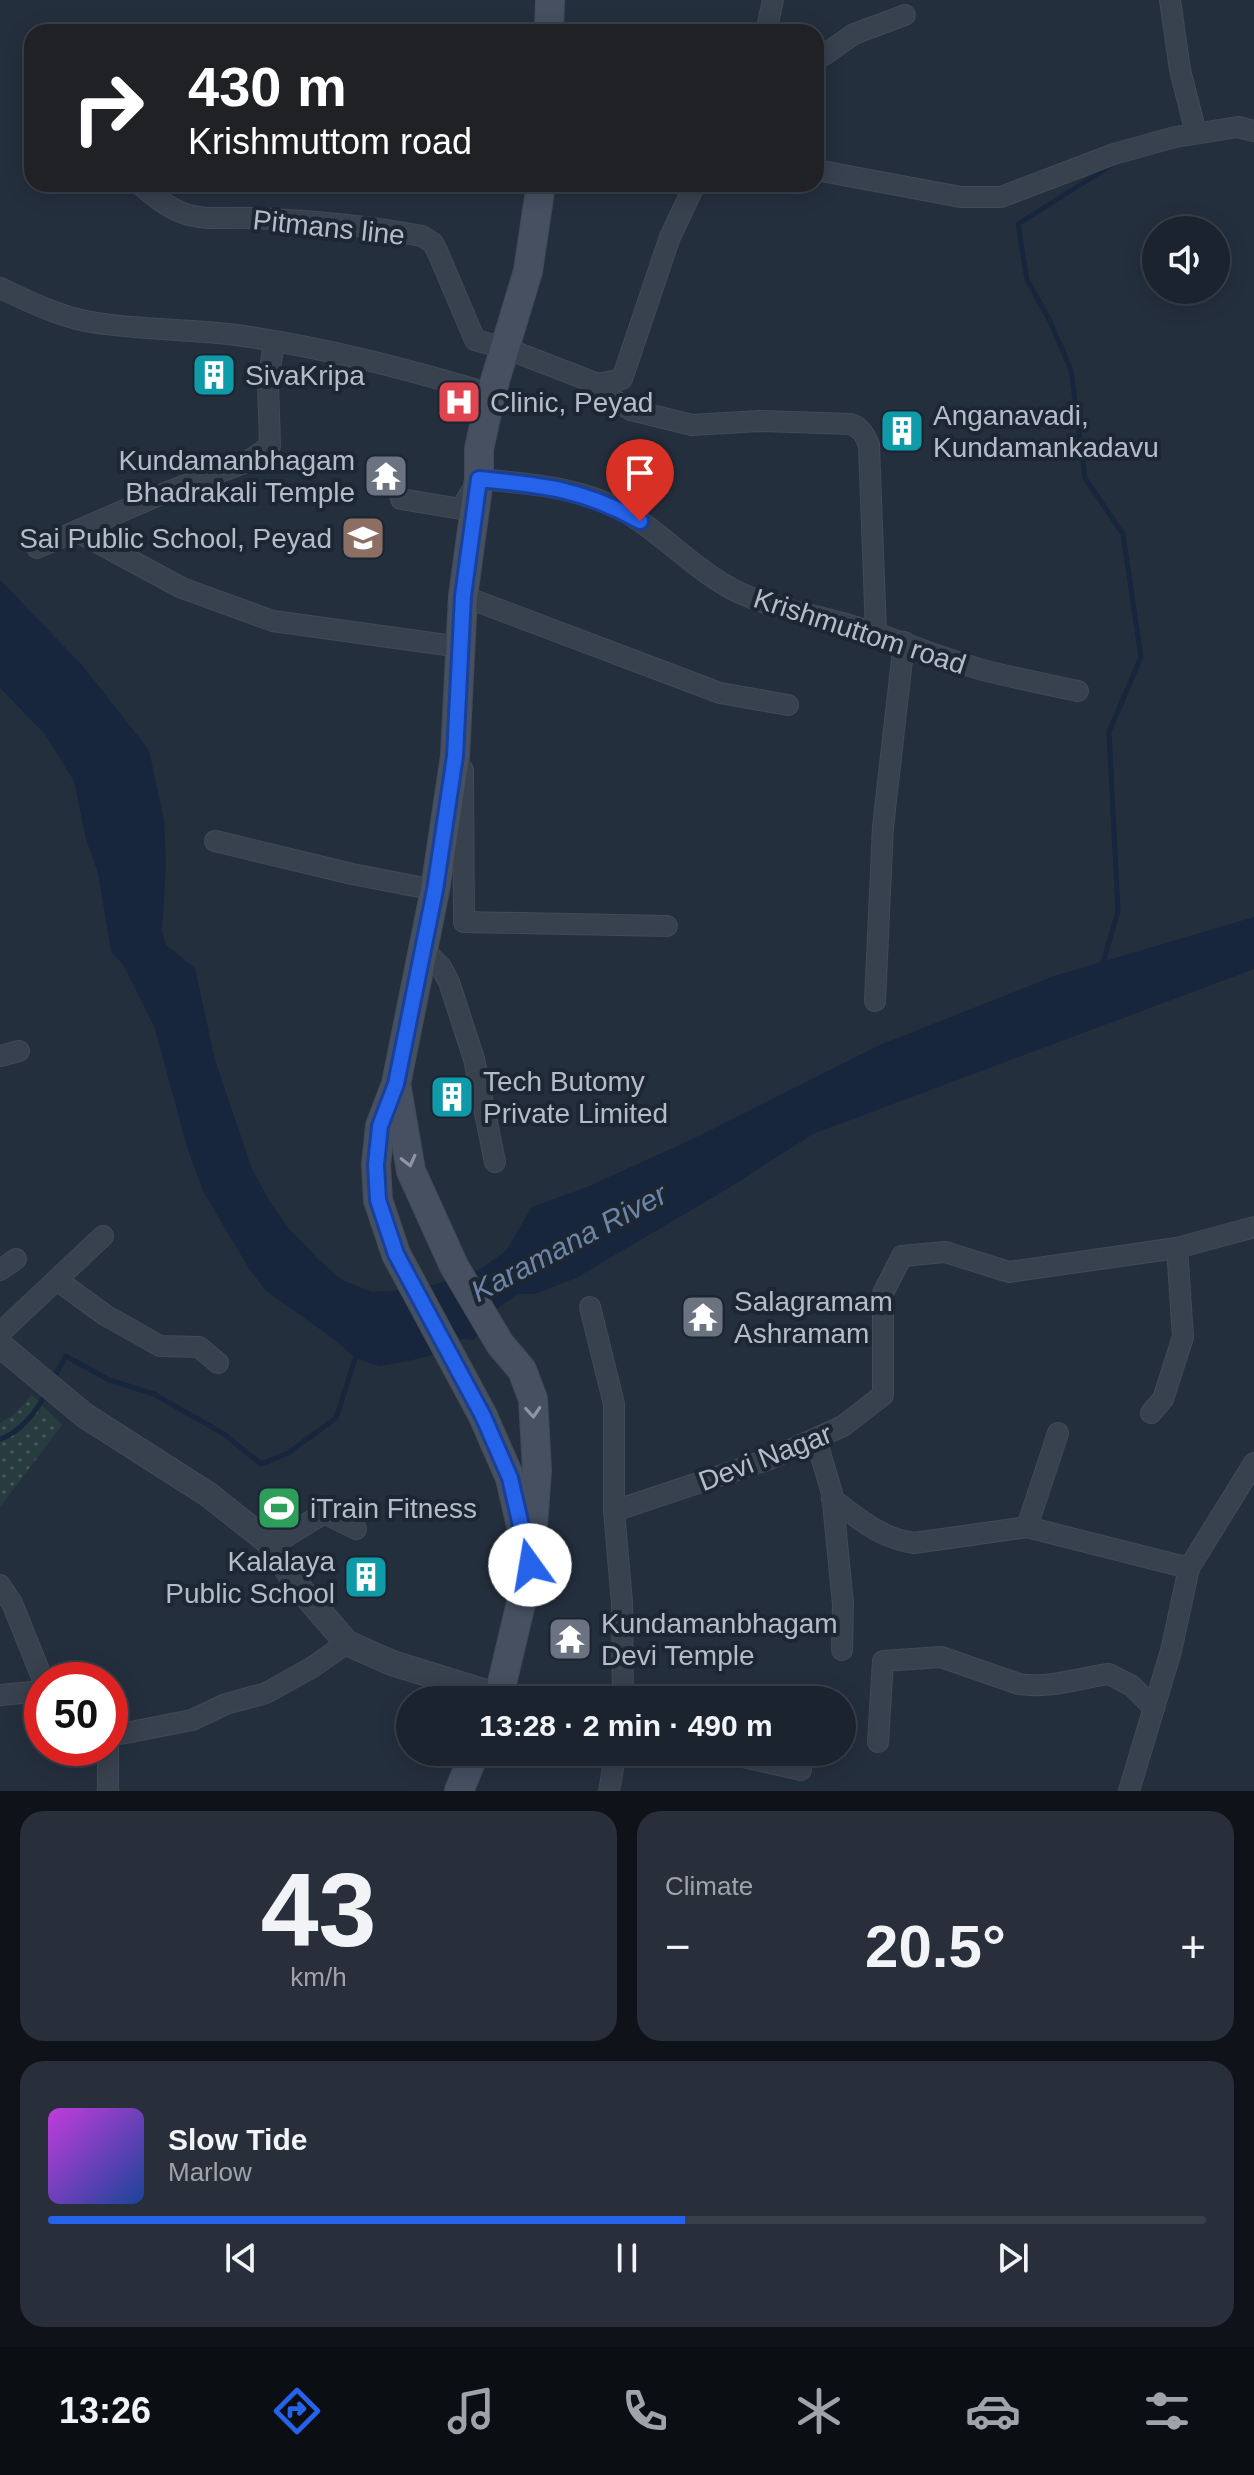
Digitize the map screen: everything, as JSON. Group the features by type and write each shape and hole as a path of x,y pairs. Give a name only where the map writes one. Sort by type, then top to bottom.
{"main road":[{"path":"549,24 550,0"},
{"path":"530,1565 510,1478 477,1406 396,1254 378,1200 376,1165 380,1126 396,1084 435,890 455,756 463,596 479,479 479,449 491,394 528,271 540,192"},
{"path":"396,1084 411,1171 454,1266 500,1344 522,1370 533,1399 537,1470 530,1565 506,1686"},
{"path":"459,1791 469,1766"}],"street":[{"path":"768,24 773,0"},
{"path":"1170,0 1180,70 1196,133"},
{"path":"824,55 854,34 905,15"},
{"path":"824,171 961,197 1001,197 1114,154 1175,137 1238,127 1254,131"},
{"name":"Pitmans line","path":"150,192 185,214 422,236 433,243 475,340 505,348"},
{"path":"598,384 622,379 670,237 691,192"},
{"path":"0,288 88,322 236,335 391,366 491,394"},
{"path":"37,548 249,461 270,446 268,383 274,342"},
{"path":"505,348 598,384 611,398 631,410 692,425 759,421 851,424 859,427 869,445 876,633"},
{"path":"401,499 461,509 479,479"},
{"name":"Krishmuttom road","path":"479,479 543,485 607,503 640,521 693,564 737,591 773,607 876,633 981,669 1078,691"},
{"path":"76,531 182,588 273,621 461,647"},
{"path":"463,596 720,693 788,705"},
{"path":"875,1001 883,827 904,642"},
{"path":"455,756 463,761 464,922 667,926"},
{"path":"215,841 352,874 435,890"},
{"path":"423,949 441,967 449,982 474,1059 495,1162"},
{"name":"Devi Nagar","path":"614,1511 770,1459 843,1426 883,1395 883,1293 902,1256 945,1252 1009,1272 1177,1248 1254,1227"},
{"path":"0,1333 103,1236"},
{"path":"1151,1413 1163,1399 1183,1337 1177,1248"},
{"path":"57,1280 105,1315 160,1346 199,1347 218,1363"},
{"path":"590,1307 614,1404 614,1511 625,1686"},
{"path":"0,1345 94,1422 209,1495 271,1546 302,1591 347,1643 392,1663 463,1686"},
{"path":"1027,1527 1058,1433"},
{"path":"816,1439 832,1499 843,1604 842,1650"},
{"path":"1129,1791 1171,1651 1189,1568 1254,1463"},
{"path":"832,1499 882,1536 897,1541 914,1543 1027,1527 1189,1568"},
{"path":"271,1546 324,1513 356,1529"},
{"path":"0,1585 12,1603 36,1662"},
{"path":"128,1732 192,1720 226,1704 266,1693 347,1643"},
{"path":"878,1742 883,1661 941,1657 1032,1686 1048,1686 1109,1674 1132,1686 1154,1708"},
{"path":"0,1695 24,1693"},
{"path":"108,1766 108,1791"},
{"path":"609,1791 613,1766"},
{"path":"783,1766 801,1770"}],"green space":[{"path":"32,1395 62,1425 0,1507 0,1423 13,1415"}],"water":[{"name":"Karamana River","path":"0,580 82,665 149,750 164,820 166,865 162,931 166,945 195,968 215,1060 252,1169 289,1229 319,1260 342,1280 372,1292 418,1289 480,1269 506,1251 532,1207 587,1187 699,1136 875,1047 1054,976 1254,917 1254,969 813,1134 576,1278 535,1294 517,1294 487,1317 480,1334 473,1340 463,1339 433,1355 379,1366 357,1359 266,1291 248,1267 203,1191 187,1147 155,1029 123,965 111,951 98,873 86,839 74,781 44,733 0,688"}],"waterway":[{"path":"1102,966 1118,911 1109,732 1141,657 1123,534 1085,478 1071,370 1049,319 1027,280 1018,224 1115,163"},
{"path":"52,1381 66,1356 109,1380 154,1394 224,1434 261,1464 288,1453 336,1418 357,1353"},
{"path":"0,1439 27,1420 46,1393"}],"place":[{"name":"SivaKripa","path":"214,375"},
{"name":"Clinic, Peyad","path":"459,402"},
{"name":"Anganavadi, Kundamankadavu","path":"902,431"},
{"name":"Kundamanbhagam Bhadrakali Temple","path":"386,476"},
{"name":"Sai Public School, Peyad","path":"363,538"},
{"name":"Tech Butomy Private Limited","path":"452,1097"},
{"name":"Salagramam Ashramam","path":"703,1317"},
{"name":"iTrain Fitness","path":"279,1508"},
{"name":"Kalalaya Public School","path":"366,1577"},
{"name":"Kundamanbhagam Devi Temple","path":"570,1639"}],"route":[{"path":"530,1565 510,1478 483,1416 396,1254 378,1200 376,1165 380,1126 396,1084 435,890 455,756 463,596 479,479 543,485 568,491 607,503 640,521"}]}
